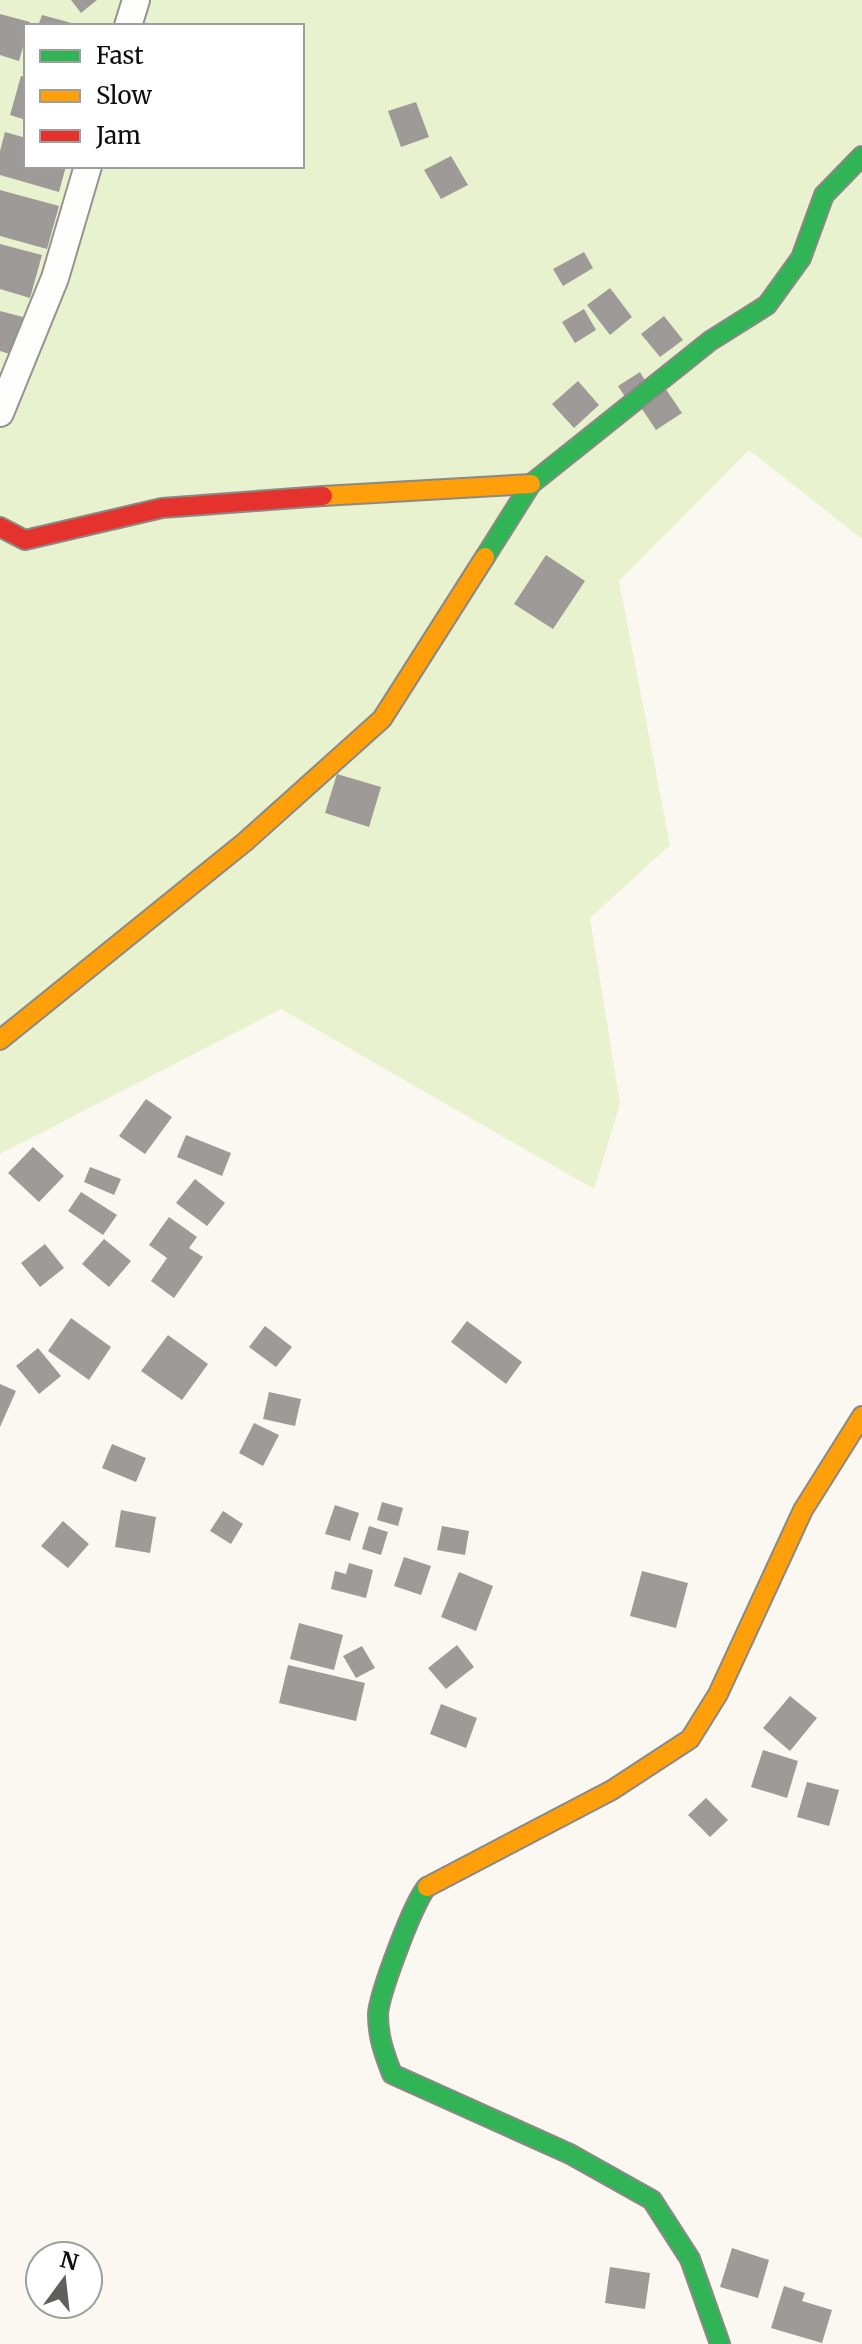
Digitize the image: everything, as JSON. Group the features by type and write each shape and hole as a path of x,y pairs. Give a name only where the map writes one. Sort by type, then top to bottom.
{"street":[{"path":"129,24 136,0"},
{"path":"0,1040 246,841 382,719 452,614 531,484 710,341 767,305 801,258 824,195 862,156"},
{"path":"0,413 55,278 87,168"},
{"path":"0,527 25,540 162,508 467,485 531,484"},
{"path":"720,2344 690,2259 652,2200 570,2154 392,2074 379,2041 378,2010 391,1968 424,1889 612,1790 690,1739 718,1694 803,1510 862,1416"}],"green space":[{"path":"0,0 862,0 862,539 749,450 619,581 670,845 590,918 620,1104 594,1189 281,1009 0,1154"}],"building":[{"path":"71,0 97,0 81,13"},
{"path":"0,14 30,22 24,24 24,43 19,61 0,55"},
{"path":"42,15 75,24 39,24"},
{"path":"21,76 24,77 24,119 10,115"},
{"path":"416,102 429,137 401,147 388,111"},
{"path":"5,132 24,137 24,168 65,168 59,192 0,175 0,151"},
{"path":"451,156 468,185 441,199 424,170"},
{"path":"0,190 59,206 47,249 0,236"},
{"path":"0,244 42,255 30,298 0,289"},
{"path":"584,252 593,268 563,286 553,269"},
{"path":"610,288 632,317 610,335 587,305"},
{"path":"584,309 596,330 575,343 562,322"},
{"path":"0,311 23,317 13,355 0,351"},
{"path":"664,316 683,340 660,357 641,334"},
{"path":"640,372 649,387 627,400 618,386"},
{"path":"578,381 599,405 574,428 552,404"},
{"path":"665,388 682,413 656,430 640,406"},
{"path":"546,555 585,581 553,629 514,604"},
{"path":"337,774 381,787 369,827 325,813"},
{"path":"146,1099 172,1117 145,1154 119,1136"},
{"path":"186,1135 231,1153 222,1176 177,1157"},
{"path":"33,1147 64,1176 39,1202 8,1173"},
{"path":"90,1167 121,1179 114,1195 84,1182"},
{"path":"195,1179 225,1203 207,1226 176,1203"},
{"path":"81,1192 117,1215 103,1235 68,1211"},
{"path":"169,1217 197,1237 189,1248 203,1257 174,1298 151,1281 167,1258 149,1245"},
{"path":"104,1239 131,1261 109,1287 82,1264"},
{"path":"45,1244 64,1268 40,1287 21,1263"},
{"path":"71,1318 111,1347 89,1380 48,1351"},
{"path":"467,1321 522,1362 506,1384 451,1342"},
{"path":"265,1326 292,1347 276,1367 249,1347"},
{"path":"168,1335 208,1364 182,1400 141,1371"},
{"path":"38,1348 61,1376 39,1394 16,1366"},
{"path":"0,1384 16,1391 0,1427"},
{"path":"269,1392 301,1399 295,1426 263,1419"},
{"path":"254,1423 279,1435 263,1466 239,1453"},
{"path":"112,1444 146,1458 136,1482 102,1468"},
{"path":"382,1502 403,1508 398,1526 377,1520"},
{"path":"335,1505 359,1513 350,1541 325,1534"},
{"path":"121,1510 156,1517 150,1553 115,1547"},
{"path":"223,1511 243,1524 231,1544 210,1531"},
{"path":"63,1521 89,1544 68,1568 41,1546"},
{"path":"369,1526 388,1532 381,1555 362,1549"},
{"path":"442,1526 469,1531 465,1555 437,1550"},
{"path":"404,1557 431,1566 421,1595 394,1586"},
{"path":"349,1563 373,1570 366,1598 331,1589 335,1571 346,1574"},
{"path":"642,1571 688,1583 676,1628 630,1616"},
{"path":"459,1572 493,1586 476,1631 441,1617"},
{"path":"299,1623 343,1635 334,1670 290,1659"},
{"path":"457,1645 474,1667 446,1689 428,1668"},
{"path":"362,1646 375,1668 356,1678 343,1656"},
{"path":"288,1665 365,1683 356,1721 279,1703"},
{"path":"790,1696 817,1718 790,1751 763,1728"},
{"path":"441,1704 477,1718 466,1748 430,1734"},
{"path":"763,1750 798,1761 787,1798 751,1787"},
{"path":"807,1782 839,1790 829,1826 797,1817"},
{"path":"706,1798 728,1820 710,1837 688,1815"},
{"path":"732,2248 769,2260 758,2298 720,2287"},
{"path":"610,2267 650,2273 645,2309 605,2303"},
{"path":"784,2286 805,2293 802,2301 832,2310 822,2343 771,2328"}],"traffic: fast":[{"path":"485,557 531,484 710,341 767,305 801,258 824,195 862,156"},
{"path":"427,1887 406,1928 378,2014 380,2038 392,2074 570,2154 652,2200 690,2259 720,2344"}],"traffic: slow":[{"path":"323,496 531,484"},
{"path":"0,1040 246,841 382,719 485,557"},
{"path":"427,1887 612,1790 690,1739 718,1694 803,1510 862,1416"}],"traffic: jam":[{"path":"0,527 25,540 162,508 323,496"}]}
